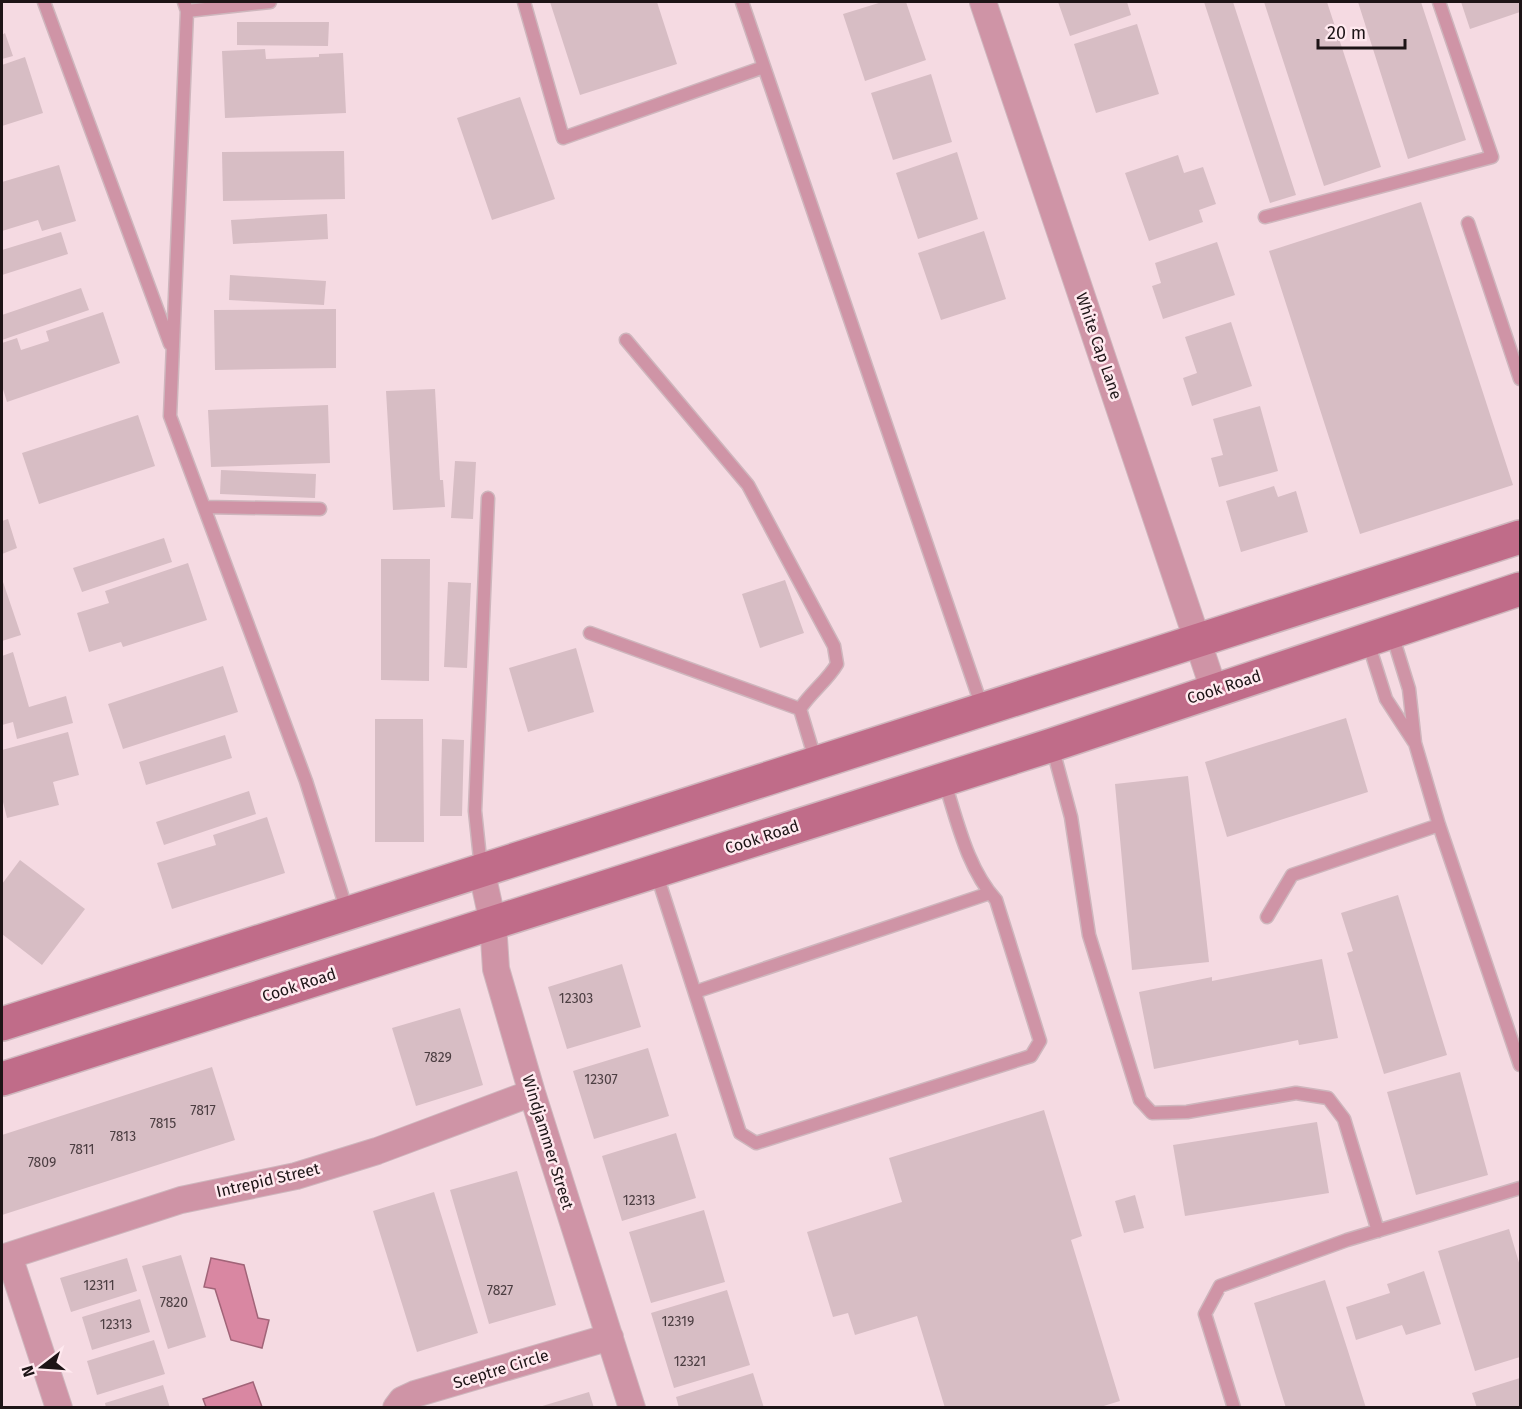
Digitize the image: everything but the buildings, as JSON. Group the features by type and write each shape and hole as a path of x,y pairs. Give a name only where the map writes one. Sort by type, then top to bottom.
{"street":[{"name":"White Cap Lane","path":"983,2 1214,690"},
{"path":"2,1024 482,873 1197,638 1521,537"},
{"name":"Cook Road","path":"2,1079 1052,745 1521,589"},
{"name":"Windjammer Street","path":"482,873 493,923 496,969 532,1093 632,1407"},
{"name":"Intrepid Street","path":"5,1257 181,1200 296,1176 347,1160 532,1093"},
{"path":"5,1257 59,1407"},
{"name":"Sceptre Circle","path":"396,1407 402,1400 416,1394 610,1337"}],"lane":[{"path":"44,2 172,351"},
{"path":"270,2 186,6 170,416 306,781 348,915"},
{"path":"524,2 563,138 764,67"},
{"path":"742,2 982,708"},
{"path":"1265,217 1492,157 1439,2"},
{"path":"1468,223 1521,379"},
{"path":"626,340 748,485 834,646 837,664 830,676 811,692 800,709 816,763"},
{"path":"482,873 475,811 488,498"},
{"path":"204,507 320,509"},
{"path":"590,633 800,709"},
{"path":"1380,637 1386,699 1415,743"},
{"path":"1380,637 1410,689 1415,743 1439,825 1521,1065"},
{"path":"1052,745 1071,817 1089,934 1140,1100 1152,1113 1187,1112 1296,1093 1328,1098 1344,1119 1378,1231"},
{"path":"656,871 740,1133 756,1143 1031,1056 1040,1041 996,900 966,849 944,779"},
{"path":"1267,917 1292,875 1439,825"},
{"path":"694,992 990,893"},
{"path":"1234,1407 1205,1314 1220,1286 1378,1231 1521,1188"}],"shaded area":[{"path":"211,1258 244,1265 258,1318 269,1320 262,1348 231,1340 215,1289 204,1287"},
{"path":"253,1382 262,1407 206,1407 203,1399"}]}
